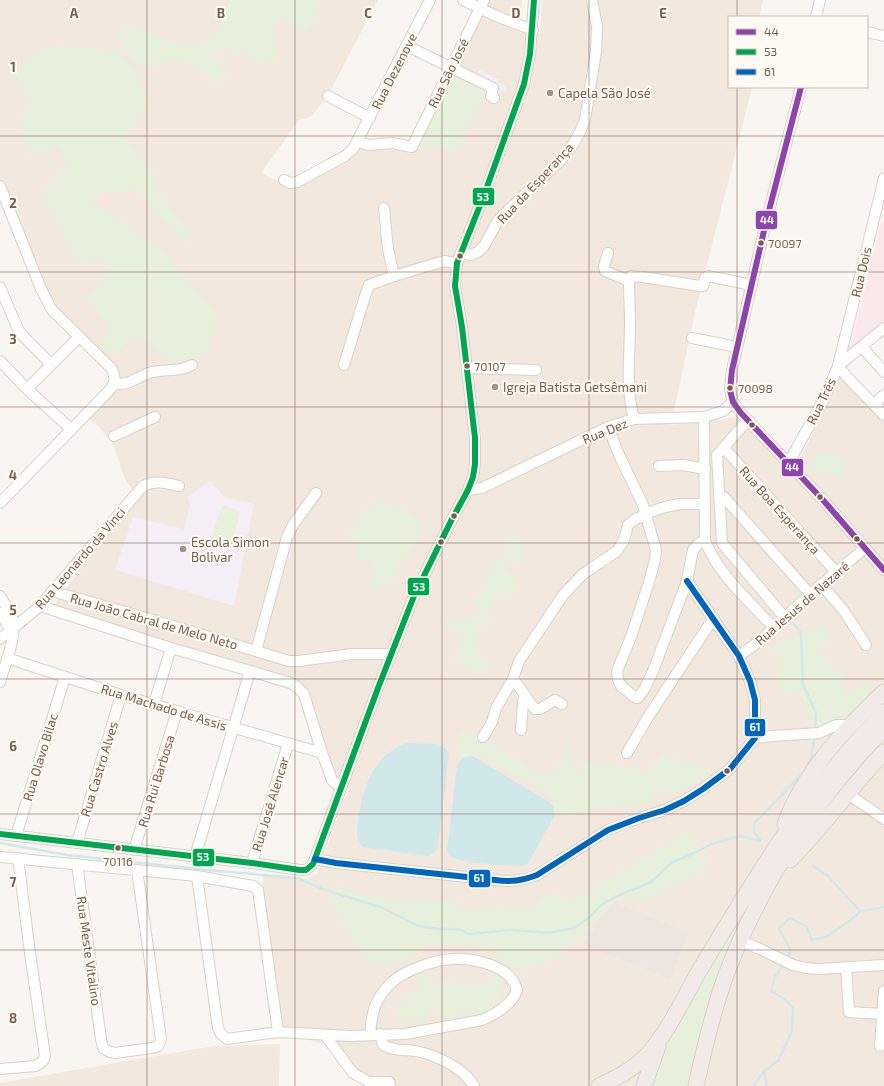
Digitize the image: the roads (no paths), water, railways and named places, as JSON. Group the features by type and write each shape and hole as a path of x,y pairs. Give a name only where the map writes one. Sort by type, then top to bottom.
{"highway":[{"path":"779,844 788,814 803,786 849,725 884,692"},
{"path":"696,1086 703,1054 726,975 740,942 772,878 800,823 831,770 865,731 884,712"},
{"path":"644,1086 661,1038 719,938 779,844 800,823 884,728"},
{"path":"772,878 823,825 847,793 884,752"},
{"path":"599,1086 629,1071 661,1038"}],"street":[{"path":"463,0 482,4 533,30"},
{"path":"0,834 304,870 311,867 421,581 468,490 473,477 475,464 475,438 456,286 457,263 524,84 529,66 533,30 534,0"},
{"name":"Rua da Esperança","path":"462,252 475,254 484,246 499,219 561,160 574,143 580,132 585,120 596,52 597,26 592,0"},
{"path":"816,16 820,0"},
{"name":"Rua Dezenove","path":"284,180 290,183 297,182 345,156 353,149 407,46 428,1"},
{"name":"Rua São José","path":"358,142 370,145 392,143 412,147 482,4"},
{"path":"868,32 884,36"},
{"path":"407,46 493,88 491,96 494,98"},
{"path":"801,88 766,222 731,378 730,390 733,402 745,417 823,500 884,570"},
{"path":"328,96 370,118"},
{"name":"Rua Dois","path":"838,366 884,178"},
{"path":"0,186 41,289 49,305 111,368 115,379 114,384 0,503"},
{"path":"384,208 388,249 394,276"},
{"path":"608,253 604,266 605,271 612,275 700,286 703,286 705,278 708,276 752,285"},
{"path":"344,365 367,288 372,284 394,276 444,261 457,263"},
{"path":"632,278 628,382 634,419"},
{"path":"0,287 18,329 22,335 51,364"},
{"name":"Rua Três","path":"788,462 824,401 838,366 884,328"},
{"path":"26,388 79,337"},
{"path":"692,338 738,347"},
{"path":"862,347 884,372"},
{"path":"0,361 26,388 71,429"},
{"path":"114,384 123,385 148,373 164,370 180,370 192,365"},
{"path":"838,366 884,415"},
{"path":"467,368 536,370"},
{"path":"874,404 884,396"},
{"name":"Rua Dez","path":"468,490 482,488 608,426 634,419 704,416 724,411 733,402"},
{"path":"704,416 705,541 724,573 774,628"},
{"path":"745,417 724,448 717,455 722,543 785,618"},
{"path":"114,436 155,418"},
{"path":"608,426 646,515 656,550 649,582 631,636 617,671 618,680 621,686 636,698 642,694 653,671 687,581 693,550 699,543 705,541"},
{"name":"Rua Boa Esperança","path":"724,448 836,572"},
{"path":"659,466 683,465 704,469"},
{"name":"Rua Leonardo da Vinci","path":"0,639 40,606 143,486 154,482 163,482 179,486"},
{"name":"Rua João Cabral de Melo Neto","path":"256,650 287,537 292,525 316,493"},
{"path":"724,497 810,594"},
{"path":"483,737 492,722 496,708 513,679 519,661 563,595 583,574 620,547 630,523 661,508 680,504 705,504"},
{"name":"Rua Jesus de Nazaré","path":"739,656 762,639 821,584 864,548"},
{"path":"315,859 336,863 510,882 524,880 537,875 608,830 665,810 684,801 730,769 755,738 755,700 750,681 739,656 687,581"},
{"path":"821,584 844,612 866,645"},
{"name":"Rua João Cabral de Melo Neto","path":"52,591 294,662 352,654 392,654"},
{"path":"0,596 13,619 14,627 13,638 0,682"},
{"name":"Rua João Cabral de Melo Neto","path":"40,606 171,648 291,683 304,694 332,780 341,788"},
{"path":"0,613 7,624 14,627"},
{"path":"627,753 648,717 713,619"},
{"name":"Rua João Cabral de Melo Neto","path":"154,704 171,648"},
{"name":"Rua Machado de Assis","path":"7,658 121,695 322,753"},
{"path":"195,857 250,671"},
{"name":"Rua Olavo Bilac","path":"16,836 64,677"},
{"path":"513,679 522,689 525,696 535,709 540,709 555,700 562,704"},
{"name":"Rua Castro Alves","path":"77,843 121,695"},
{"path":"521,730 523,702 525,696"},
{"name":"Rua Rui Barbosa","path":"134,850 177,711"},
{"path":"755,738 819,733 836,725 849,725"},
{"name":"Rua José Alencar","path":"252,863 288,744"},
{"path":"847,793 884,819"},
{"path":"0,857 197,876 253,886 258,890 278,1032"},
{"path":"0,1069 36,1066 43,1062 45,1056 18,858"},
{"name":"Rua Meste Vitalino","path":"77,864 103,1048 115,1053 152,1048 158,1046 161,1039 137,870"},
{"path":"197,876 218,1028 221,1034 227,1039 278,1032 325,1035 375,1035 405,1034 482,1020 493,1015 512,1001 517,990 515,984 506,973 488,965 469,960 454,959 422,966 394,981 380,997 374,1008 375,1035 383,1045 387,1047 419,1052 437,1058 464,1074 474,1086"},
{"path":"740,942 760,949 789,964 806,968 846,968 884,965"},
{"path":"846,968 849,1012 883,1014"},
{"path":"880,1046 884,991"},
{"path":"325,1035 354,1073 369,1082 389,1082 390,1086"}],"water":[{"path":"407,743 438,744 446,749 449,754 438,846 436,851 428,856 363,847 357,836 361,803 372,772 387,755 396,748"},
{"path":"471,756 546,800 553,806 555,815 528,864 522,866 475,863 457,859 448,853 447,850 457,767 459,762 464,757"}],"waterway":[{"path":"789,619 801,633 803,685 816,713 815,730"},
{"path":"760,840 754,832 754,823 805,771 811,758 815,735"},
{"path":"0,843 67,855 298,878 322,889 383,908 418,926 439,929 458,929 469,934 509,930 549,933 574,928 590,917 601,905 615,897 651,882 672,862 714,843 740,836 760,841"},
{"path":"813,866 827,875 860,911"},
{"path":"860,911 884,907"},
{"path":"786,959 791,951 779,928 790,918 807,927 812,940 826,937 856,916 860,911"},
{"path":"754,1086 764,1071 778,1061 792,1031 793,1008 783,998 771,991 775,977 784,963"},
{"path":"764,1071 767,1086"}],"place":[{"name":"Capela São José","path":"550,93"},
{"name":"70097","path":"761,243"},
{"name":"70107","path":"467,366"},
{"name":"Igreja Batista Getsêmani","path":"495,387"},
{"name":"70098","path":"730,388"},
{"name":"Escola Simon Bolivar","path":"183,549"},
{"name":"70116","path":"118,848"}]}
